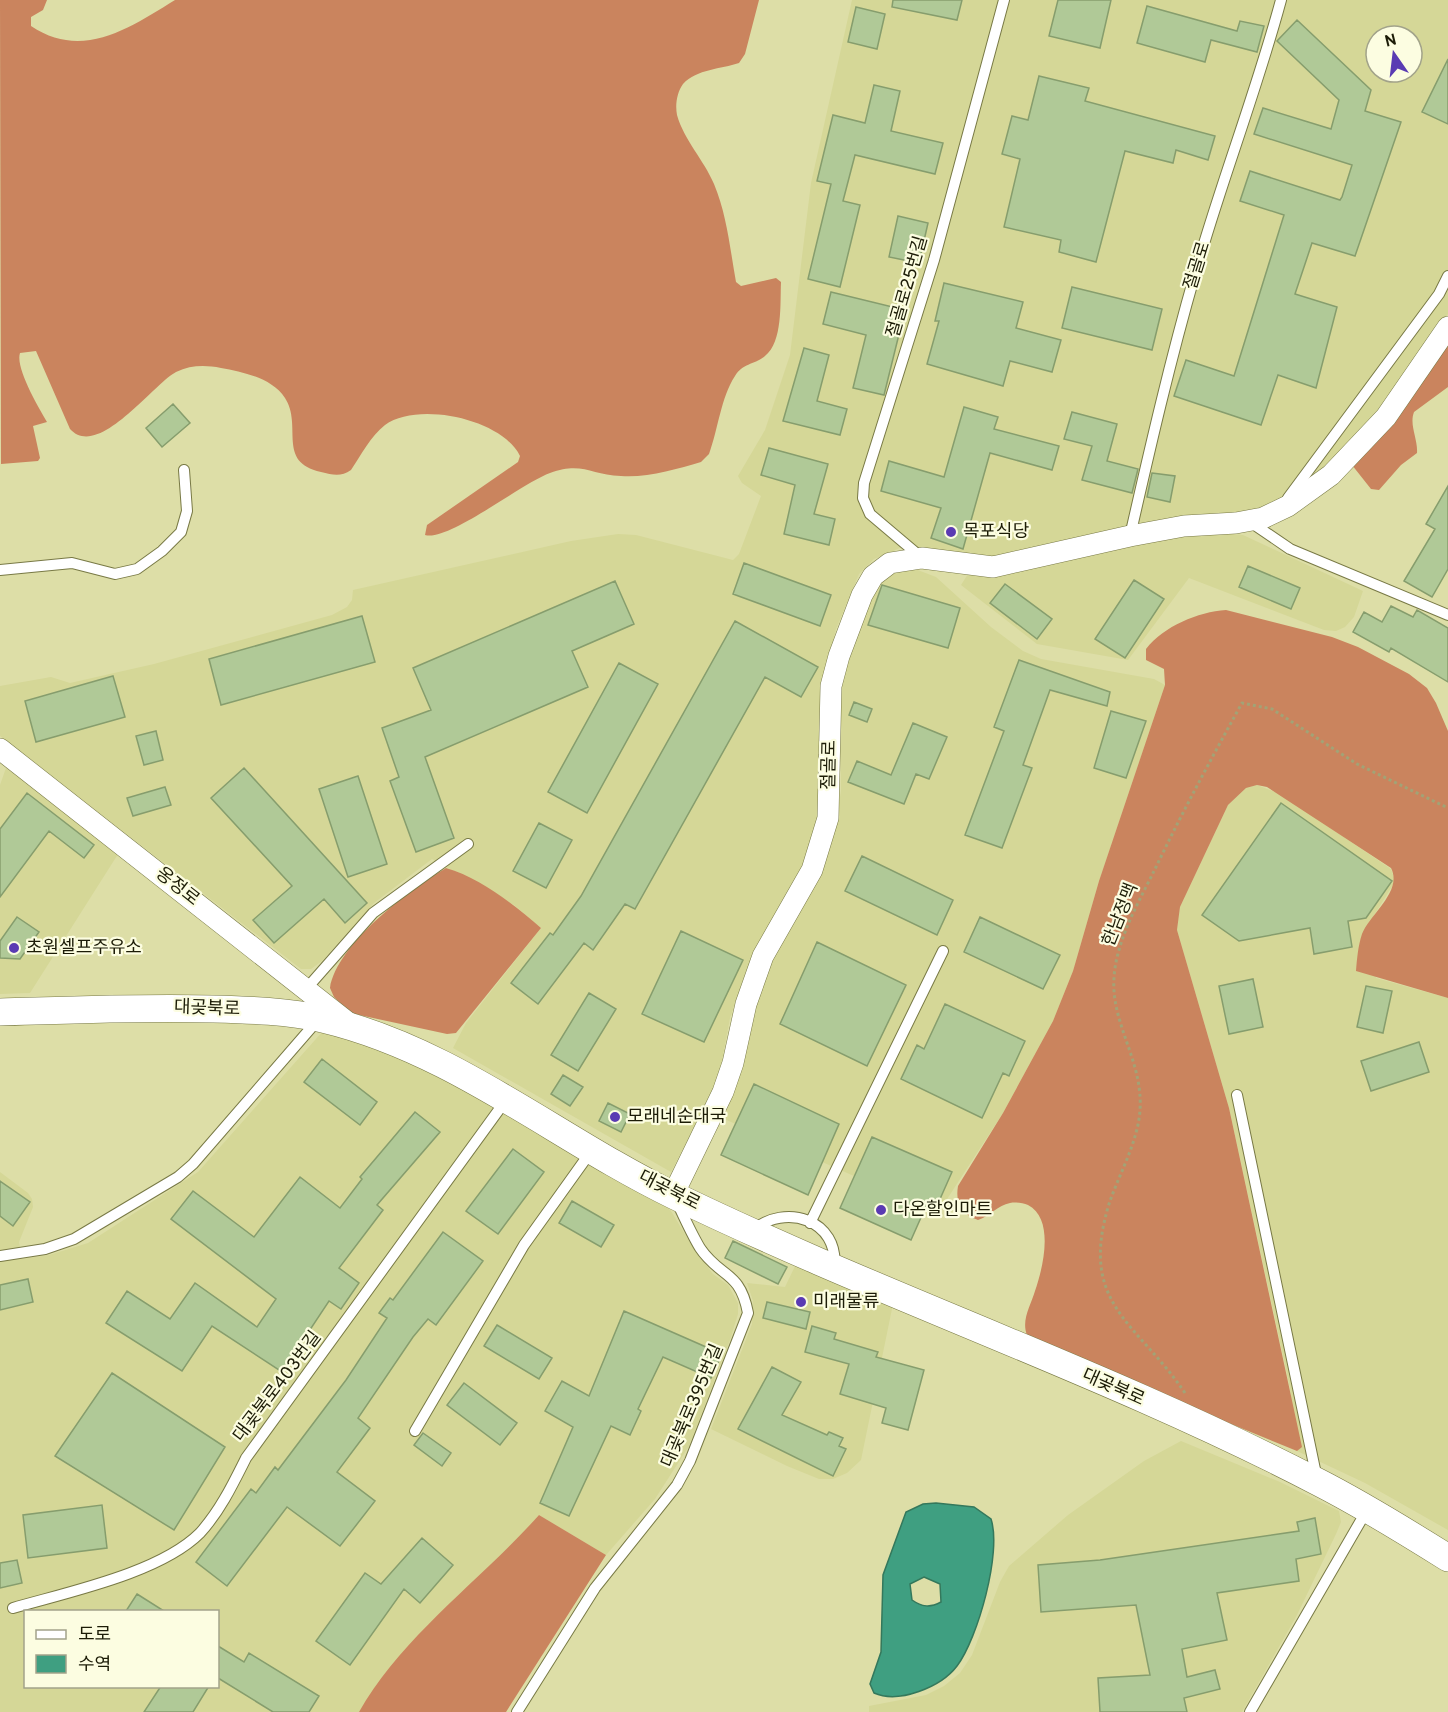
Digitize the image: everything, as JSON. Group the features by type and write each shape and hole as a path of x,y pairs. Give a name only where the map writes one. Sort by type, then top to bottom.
{"street":[{"name":"절골로","path":"673,1195 723,1092 733,1063 746,1004 763,956 812,870 828,818 831,686 838,656 861,595 873,576 890,563 922,558 993,567 1184,526 1263,518 1331,475 1386,417 1448,327"},
{"name":"옹정로","path":"0,749 307,988 353,1027"},
{"name":"대곶북로","path":"0,1012 168,1008 262,1011 319,1018 402,1044 506,1099 673,1195 834,1268 1198,1425 1318,1482 1448,1557"}],"lane":[{"name":"절골로25번길","path":"922,558 870,514 863,498 864,483 934,260 1004,0"},
{"name":"절골로","path":"1130,536 1162,396 1195,273 1265,60 1281,0"},
{"path":"1279,510 1337,428 1440,294 1448,276"},
{"path":"0,570 72,563 115,574 136,569 162,551 181,532 188,511 184,470"},
{"path":"1249,521 1290,549 1448,615"},
{"path":"307,988 372,913 468,844"},
{"path":"810,1223 943,951"},
{"path":"0,1256 45,1248 74,1239 178,1177 193,1164 319,1018"},
{"path":"1238,1095 1318,1482"},
{"name":"대곶북로403번길","path":"13,1608 108,1580 178,1551 200,1532 224,1501 246,1458 506,1099"},
{"path":"415,1431 524,1245 592,1149"},
{"name":"대곶북로395번길","path":"517,1712 595,1588 677,1485 690,1461 748,1313 745,1298 737,1282 700,1248 673,1195"},
{"path":"752,1231 762,1221 782,1215 810,1223 826,1232 832,1239 836,1248 834,1268"},
{"path":"1250,1712 1368,1510"}],"path":[{"name":"한남정맥","path":"1198,1425 1187,1397 1178,1383 1110,1301 1102,1271 1103,1227 1137,1129 1140,1110 1137,1070 1114,990 1120,948 1134,912 1178,821 1242,703 1272,709 1357,764 1448,808"}],"shaded area":[{"path":"0,0 47,0 43,10 31,17 31,26 50,36 69,40 88,40 124,29 175,0 759,0 745,54 739,63 702,72 689,79 679,91 676,111 684,133 710,175 718,196 728,232 736,282 741,286 776,278 781,282 778,332 771,350 761,359 745,366 730,384 709,454 701,462 641,476 611,475 579,468 550,473 467,521 436,535 425,535 427,525 518,462 520,456 510,443 496,432 458,418 417,415 400,418 380,429 351,470 344,474 329,474 307,467 299,460 293,442 290,409 285,398 273,385 256,377 215,367 193,367 176,372 110,428 95,435 82,436 70,429 36,351 20,353 19,360 24,378 47,422 33,426 40,458 38,461 1,464"},
{"path":"852,0 1448,0 1448,314 1387,402 1327,468 1285,498 1255,511 999,557 946,554 923,547 900,548 874,559 859,574 836,629 826,667 820,810 806,864 746,971 730,1018 718,1082 671,1172 453,1048 466,1023 541,928 514,905 432,859 374,903 322,961 311,969 301,969 0,736 0,686 51,677 70,683 154,664 332,615 347,607 352,600 353,590 571,541 618,534 636,535 733,560 739,554 761,496 742,483 738,476 765,430 790,355 811,183"},
{"path":"1448,342 1448,387 1414,412 1412,422 1417,453 1401,465 1379,490 1371,489 1352,465"},
{"path":"1224,533 1243,535 1363,591 1354,617 1345,627 1336,631 1324,630 1189,578 1128,660 1037,644 961,585 968,574 1169,537"},
{"path":"915,569 936,577 991,627 1023,651 1041,659 1154,679 1165,685 1099,881 1073,971 1053,1021 1003,1113 938,1213 722,1118 741,1070 767,970 834,833 841,791 840,686 868,597 892,571"},
{"path":"1226,610 1332,637 1358,647 1409,674 1427,688 1448,731 1448,998 1356,971 1362,934 1393,885 1394,877 1391,868 1267,787 1257,785 1246,788 1228,805 1180,907 1177,930 1229,1108 1302,1447 1297,1451 1136,1385 1027,1335 1026,1318 1038,1281 1045,1245 1042,1221 1036,1212 1022,1203 1002,1206 978,1220 961,1208 957,1192 958,1186 1003,1113 1053,1021 1073,971 1099,881 1165,685 1164,669 1146,660 1146,649 1162,633 1182,622 1215,611"},
{"path":"6,768 120,851 30,993 0,994 0,785"},
{"path":"1257,785 1280,794 1391,869 1395,880 1393,885 1363,933 1376,978 1448,998 1448,1530 1365,1483 1297,1451 1290,1388 1229,1108 1177,930 1180,907 1228,805 1246,788"},
{"path":"446,868 484,885 541,928 456,1033 447,1034 350,1013 334,997 330,988 335,971 346,954 360,936 395,904"},
{"path":"323,1031 365,1043 449,1080 661,1201 671,1211 692,1246 713,1274 728,1285 738,1303 738,1314 689,1446 655,1499 606,1555 539,1515 504,1555 412,1643 359,1712 0,1712 0,1172 28,1193 32,1199 33,1207 19,1242 22,1259 49,1255 88,1243 198,1172"},
{"path":"797,1262 893,1304 861,1460 847,1473 833,1479 819,1479 787,1466 711,1429 752,1324 753,1301 747,1283 785,1287"},
{"path":"1181,1441 1280,1482 1339,1511 1341,1522 1296,1617 1242,1712 869,1712 869,1706 926,1695 944,1686 960,1673 972,1655 1000,1582 1009,1566 1068,1515 1144,1461"},
{"path":"539,1515 606,1555 506,1712 359,1712 397,1658 443,1609"}],"water":[{"path":"923,1504 974,1507 991,1519 994,1534 991,1573 973,1636 957,1666 941,1681 919,1692 884,1696 874,1693 870,1684 881,1652 883,1575 906,1512","holes":["924,1577 940,1584 941,1602 926,1606 912,1600 910,1584"]}],"building":[{"path":"893,0 962,0 957,20 892,7"},
{"path":"1058,0 1111,0 1100,48 1049,36"},
{"path":"1147,6 1237,31 1240,21 1264,26 1257,52 1211,40 1205,62 1137,43"},
{"path":"856,7 885,14 877,49 848,42"},
{"path":"1297,20 1371,90 1365,111 1401,122 1355,256 1312,243 1295,294 1337,307 1316,388 1278,375 1261,425 1174,396 1186,360 1234,376 1284,215 1240,201 1250,171 1340,200 1352,165 1254,134 1263,108 1331,129 1339,100 1277,41"},
{"path":"1448,59 1448,124 1422,112"},
{"path":"1039,76 1089,88 1085,101 1215,136 1208,160 1176,150 1173,163 1125,151 1096,262 1059,252 1061,240 1004,227 1020,159 1002,154 1012,116 1028,120"},
{"path":"874,85 900,91 891,131 943,143 935,174 855,155 843,201 860,205 840,287 808,279 831,184 817,181 833,115 865,123"},
{"path":"898,216 928,223 919,263 889,257"},
{"path":"944,283 1023,302 1016,328 1061,340 1052,372 1010,361 1003,386 927,364 939,321 935,321"},
{"path":"1072,287 1162,309 1152,350 1062,328"},
{"path":"831,292 905,310 884,395 853,388 866,335 823,324"},
{"path":"804,348 829,355 817,401 847,409 840,435 783,421"},
{"path":"173,404 190,423 162,447 146,428"},
{"path":"964,407 998,417 994,429 1059,446 1052,470 990,453 963,549 931,538 941,508 881,491 889,461 944,477"},
{"path":"1072,412 1117,424 1107,461 1138,469 1132,493 1082,480 1092,446 1064,439"},
{"path":"769,448 828,464 814,514 835,519 829,545 784,534 795,485 761,475"},
{"path":"1152,473 1175,476 1170,502 1147,497"},
{"path":"1448,486 1448,569 1432,597 1404,581 1435,529 1426,524"},
{"path":"744,563 831,595 820,626 733,594"},
{"path":"1248,566 1300,588 1291,609 1239,587"},
{"path":"1134,580 1164,599 1125,658 1095,639"},
{"path":"615,581 634,624 572,651 588,687 425,757 454,838 416,852 390,781 399,777 382,728 431,710 413,668"},
{"path":"1005,584 1052,619 1037,639 990,603"},
{"path":"882,585 960,608 948,648 868,625"},
{"path":"1391,606 1413,617 1417,610 1448,628 1448,682 1391,648 1389,652 1353,632 1364,612 1382,622"},
{"path":"362,616 375,662 221,705 209,659"},
{"path":"735,621 818,667 801,697 765,677 635,909 625,904 593,950 584,943 538,1004 511,983 550,933 553,935 581,896"},
{"path":"1019,660 1110,692 1107,706 1050,690 1023,765 1032,768 1002,848 965,835 1004,731 994,727"},
{"path":"619,663 658,684 587,813 548,792"},
{"path":"113,676 125,717 36,742 25,701"},
{"path":"854,702 872,709 867,722 849,715"},
{"path":"1111,711 1146,721 1126,778 1094,768"},
{"path":"913,723 947,737 929,779 916,774 904,804 848,782 857,761 891,775"},
{"path":"156,731 163,760 144,765 136,736"},
{"path":"244,768 367,903 345,923 324,899 274,943 253,920 292,886 211,798"},
{"path":"358,776 387,864 348,877 319,789"},
{"path":"165,787 171,805 133,816 127,798"},
{"path":"27,793 94,845 84,858 49,831 0,897 0,829"},
{"path":"1281,803 1392,881 1366,918 1348,921 1352,947 1314,954 1310,928 1239,941 1202,915"},
{"path":"539,823 572,840 546,888 513,871"},
{"path":"862,856 953,900 937,935 845,891"},
{"name":"초원셀프주유소","path":"17,917 39,932 20,959 0,958 0,941"},
{"path":"980,917 1060,955 1043,989 964,952"},
{"path":"681,931 743,960 704,1042 642,1014"},
{"path":"817,942 906,985 867,1066 780,1024"},
{"path":"1253,979 1263,1027 1229,1034 1219,986"},
{"path":"1366,986 1392,991 1383,1033 1357,1027"},
{"path":"589,993 616,1009 578,1071 551,1055"},
{"path":"945,1004 1025,1041 1009,1076 1003,1073 982,1118 901,1079 917,1045 924,1049"},
{"path":"1419,1042 1429,1072 1371,1091 1361,1061"},
{"path":"322,1059 377,1102 360,1125 304,1082"},
{"path":"563,1075 583,1087 570,1106 551,1094"},
{"path":"754,1084 839,1124 808,1195 721,1155"},
{"name":"모래네순대국","path":"608,1103 630,1114 621,1132 599,1121"},
{"path":"415,1112 440,1132 377,1205 383,1210 339,1268 359,1283 341,1309 329,1301 282,1372 212,1326 182,1371 106,1323 127,1291 170,1319 195,1283 257,1327 276,1299 171,1219 193,1191 254,1237 300,1177 340,1208 362,1179 360,1177"},
{"path":"872,1137 952,1172 936,1208 927,1204 911,1240 840,1208"},
{"path":"513,1149 544,1172 498,1234 466,1211"},
{"path":"0,1181 30,1202 13,1226 0,1216"},
{"path":"572,1201 614,1225 601,1247 559,1223"},
{"path":"443,1232 483,1261 436,1325 428,1319 413,1337 358,1418 370,1428 337,1472 375,1501 340,1546 287,1507 227,1586 196,1562 251,1489 256,1493 275,1467 278,1470 346,1380 387,1318 379,1313 390,1298 393,1300"},
{"path":"733,1241 787,1267 778,1284 725,1258"},
{"path":"28,1279 33,1302 0,1310 0,1285"},
{"path":"767,1302 810,1312 806,1329 763,1318"},
{"path":"624,1311 722,1354 711,1378 663,1357 638,1409 641,1411 630,1435 611,1426 569,1516 540,1503 573,1427 545,1411 562,1381 589,1396"},
{"path":"497,1325 552,1358 539,1379 484,1346"},
{"path":"812,1326 836,1333 834,1339 878,1352 876,1357 924,1370 908,1430 882,1423 886,1408 840,1394 849,1364 805,1352"},
{"path":"772,1367 801,1382 782,1415 827,1435 829,1432 843,1438 839,1446 846,1449 833,1476 738,1429"},
{"path":"112,1373 225,1447 174,1530 55,1456"},
{"path":"464,1383 517,1423 500,1445 447,1405"},
{"path":"423,1433 451,1453 442,1466 414,1445"},
{"path":"102,1505 107,1548 28,1558 23,1515"},
{"path":"1315,1518 1321,1554 1296,1559 1299,1581 1217,1593 1227,1640 1182,1649 1187,1677 1215,1670 1220,1689 1184,1698 1187,1712 1100,1712 1098,1678 1150,1675 1136,1605 1041,1612 1038,1565 1100,1560 1299,1531 1297,1522"},
{"path":"422,1538 453,1565 420,1603 404,1589 350,1665 316,1641 365,1573 381,1584"},
{"path":"17,1560 22,1583 0,1588 0,1563"},
{"path":"137,1594 162,1610 127,1610"},
{"path":"219,1647 244,1662 249,1653 319,1696 309,1712 273,1712 219,1679"},
{"path":"160,1688 208,1688 193,1712 144,1712"}],"place":[{"name":"목포식당","path":"951,532"},
{"name":"초원셀프주유소","path":"14,948"},
{"name":"모래네순대국","path":"615,1117"},
{"name":"다온할인마트","path":"881,1210"},
{"name":"미래물류","path":"801,1302"}]}
